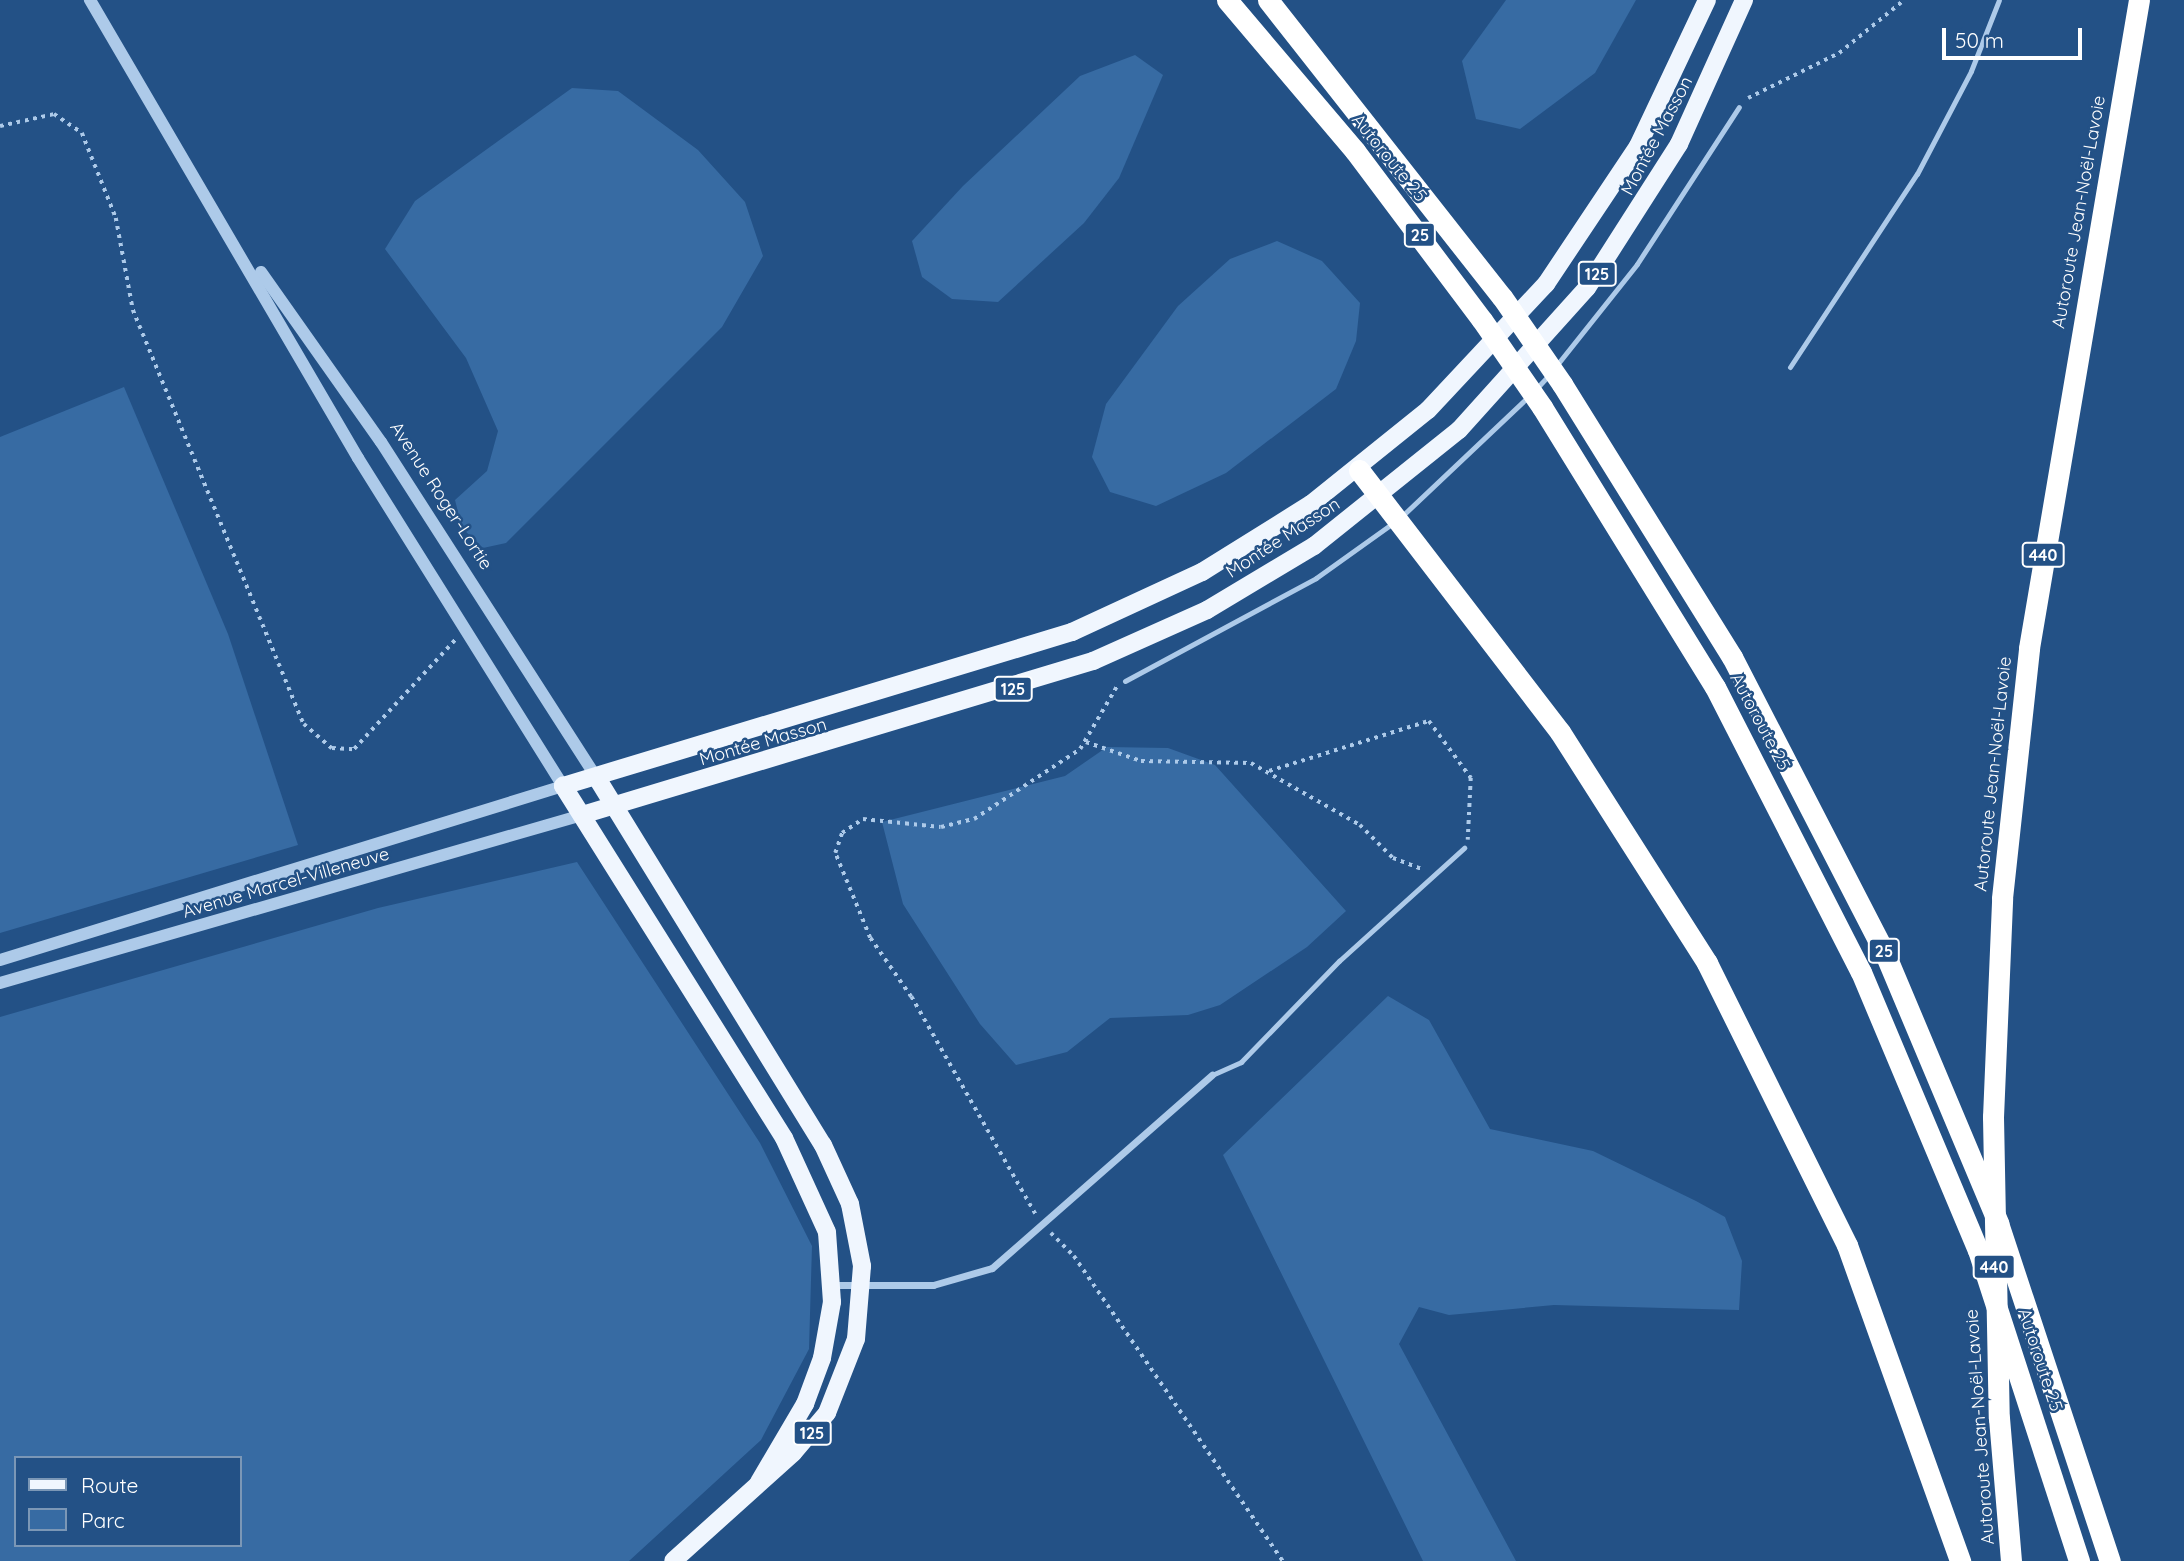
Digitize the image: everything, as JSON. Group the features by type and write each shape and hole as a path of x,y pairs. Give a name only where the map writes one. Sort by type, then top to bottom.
{"highway":[{"name":"Autoroute 25","path":"1227,0 1355,151 1482,320 1542,407 1715,687 1861,972 1978,1250 2079,1561"},
{"name":"Autoroute 25","path":"1268,0 1378,132 1502,297 1562,384 1732,657 1886,956 1998,1223 2110,1561"},
{"name":"Autoroute Jean-Noël-Lavoie","path":"2011,1561 1999,1418 1993,1117 2002,898 2029,648 2139,0"},
{"path":"1359,470 1587,771 1720,986 1847,1245 1960,1561"}],"main road":[{"name":"Montée Masson","path":"563,786 597,778 1072,632 1230,557 1359,470 1457,383 1577,242 1638,146 1707,0"},
{"name":"Montée Masson","path":"582,816 960,706 1116,652 1235,595 1381,497 1486,403 1595,277 1679,144 1744,0"},
{"name":"Avenue Roger-Lortie","path":"597,778 614,807"},
{"name":"Avenue Roger-Lortie","path":"563,786 582,816"},
{"name":"125","path":"614,807 836,1169 856,1224 862,1286 856,1339 827,1413 759,1482 673,1561"},
{"path":"582,816 807,1178 827,1232 832,1284 814,1381 759,1482"}],"street":[{"name":"Avenue Roger-Lortie","path":"90,0 221,215 358,458 563,786"},
{"name":"Avenue Roger-Lortie","path":"221,215 381,442 597,778"},
{"name":"Avenue Marcel-Villeneuve","path":"0,960 563,786"},
{"name":"Avenue Marcel-Villeneuve","path":"0,983 582,816"},
{"path":"832,1284 862,1286 968,1279 1045,1227 1212,1074"}],"lane":[{"path":"1790,367 1917,174 1971,71 1999,0"},
{"path":"1125,681 1316,578 1398,520 1572,350 1739,107"},
{"path":"1212,1074 1241,1062 1464,848"}],"path":[{"path":"1739,107 1758,91 1839,53 1903,0"},
{"path":"0,126 54,114 82,133 116,218 133,310 286,691 315,735 339,750 364,743 422,670 466,631"},
{"path":"1125,681 1111,694 1086,742 974,819 941,827 863,819 842,833 835,853 870,938 911,997 1045,1227 1074,1256 1283,1561"},
{"path":"1266,771 1429,721 1471,778 1474,819 1464,848"},
{"path":"1086,742 1125,759 1228,760 1266,771 1360,825 1393,858 1434,875"}],"green space":[{"path":"1506,0 1636,0 1595,73 1520,129 1476,119 1462,61"},
{"path":"1135,55 1163,75 1119,178 1084,223 998,302 952,299 922,277 912,241 963,186 1080,76"},
{"path":"572,88 618,91 698,150 745,202 763,256 722,327 506,543 483,548 462,528 455,500 487,471 498,431 466,358 385,249 415,201"},
{"path":"1277,241 1322,261 1360,303 1356,341 1336,389 1226,473 1156,506 1110,492 1092,457 1106,404 1178,306 1230,259"},
{"path":"124,387 228,634 298,845 0,933 0,437"},
{"path":"1107,747 1168,748 1215,765 1346,911 1307,947 1220,1005 1188,1015 1110,1018 1067,1052 1016,1065 980,1024 903,904 882,822 1065,776"},
{"path":"577,862 760,1143 812,1246 809,1349 761,1440 629,1561 0,1561 0,1017 378,908"},
{"path":"1388,996 1429,1020 1490,1129 1593,1151 1696,1201 1725,1217 1742,1261 1739,1310 1554,1305 1449,1315 1419,1307 1399,1344 1516,1561 1423,1561 1223,1155"}]}
